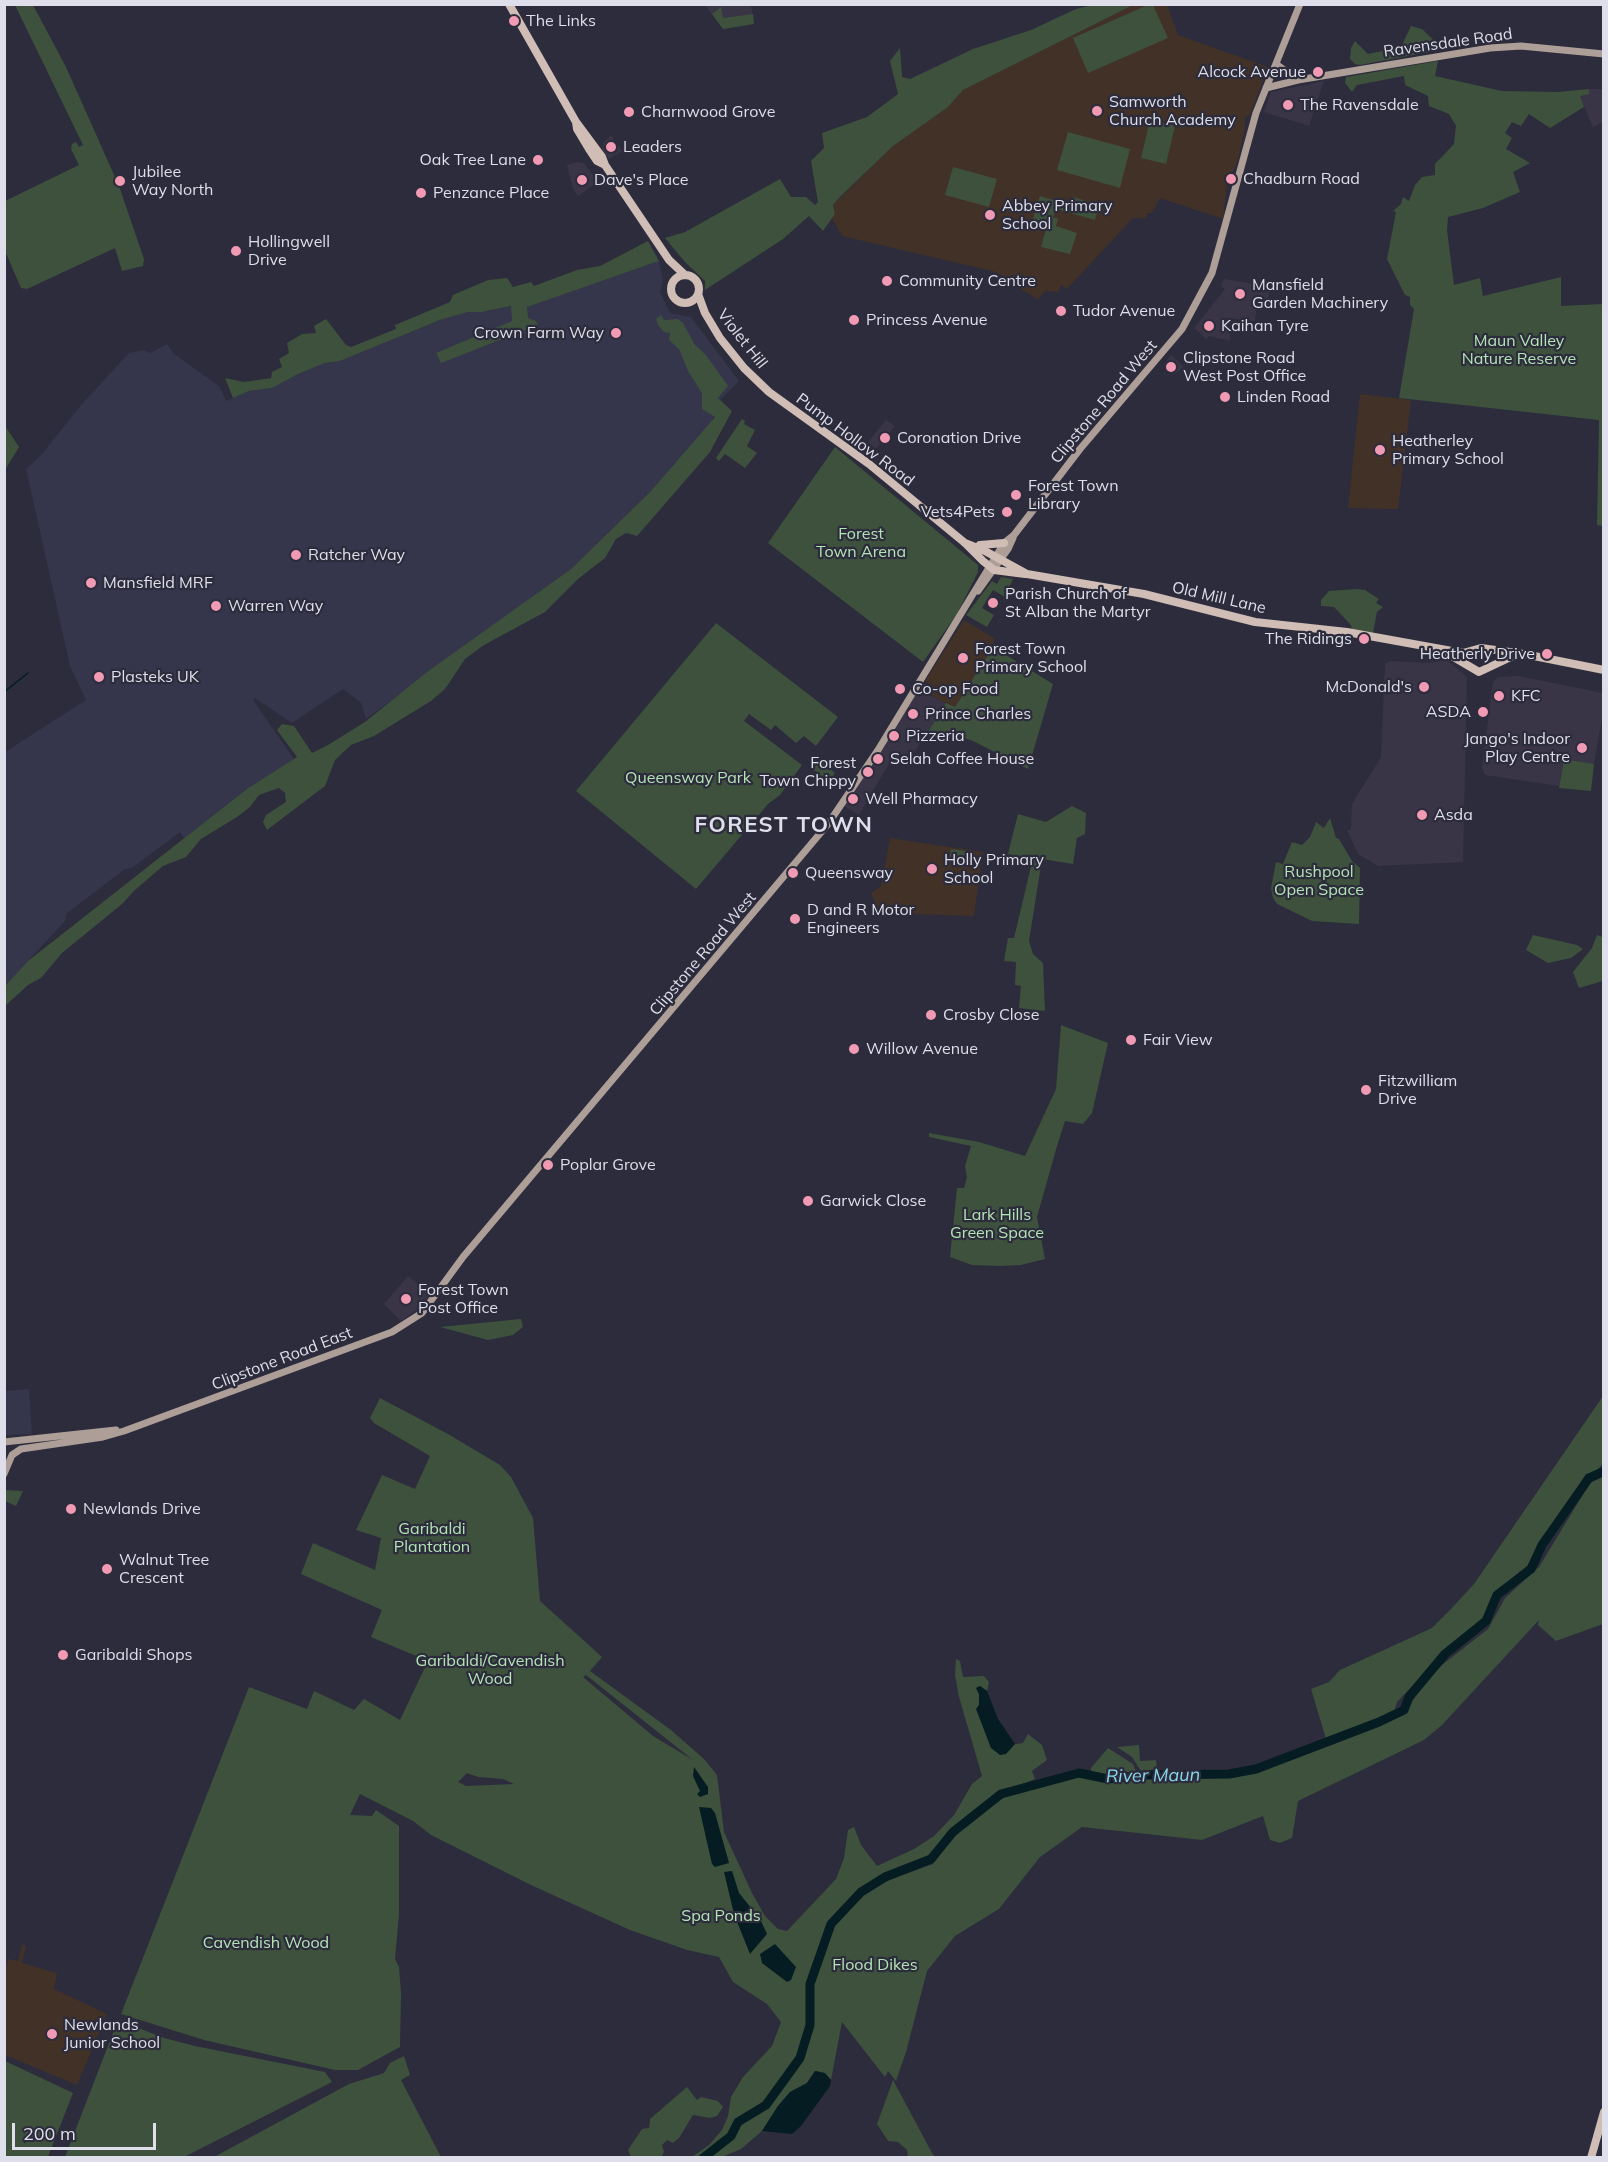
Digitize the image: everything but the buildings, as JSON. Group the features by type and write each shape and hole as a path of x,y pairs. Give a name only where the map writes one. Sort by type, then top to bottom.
{"main road":[{"path":"509,4 576,122 577,129 589,144 597,161 605,165 669,260 685,275 693,277 698,283 698,294 689,302 680,302 674,297 671,290 673,282 669,260"},
{"name":"Clipstone Road West","path":"425,1309 463,1257 828,824 878,750 994,563 1080,449 1182,328 1208,282 1222,244 1247,141 1300,4"},
{"name":"Ravensdale Road","path":"1266,88 1298,80 1490,48 1521,46 1604,54"},
{"path":"1275,64 1298,80"},
{"path":"1269,80 1279,85"},
{"path":"673,282 685,275"},
{"name":"Violet Hill","path":"698,294 705,314 720,338 758,381"},
{"name":"Violet Hill","path":"689,302 705,314"},
{"name":"Pump Hollow Road","path":"758,381 869,464 994,563"},
{"name":"Clipstone Road West","path":"994,563 1004,543 1014,535"},
{"path":"969,544 1004,543"},
{"name":"Old Mill Lane","path":"994,563 1012,574 1027,574 1144,594 1255,622 1347,632 1463,652 1486,650 1516,654 1604,670"},
{"name":"Old Mill Lane","path":"1442,649 1479,672 1516,654"},
{"path":"1486,650 1491,657 1490,666"},
{"path":"1469,665 1469,656 1473,651"},
{"name":"Clipstone Road East","path":"9,1461 12,1455 21,1449 103,1437 142,1425 392,1332 410,1322 425,1309"},
{"name":"Clipstone Road East","path":"4,1442 88,1434 142,1425"},
{"path":"4,1450 9,1461 4,1474"},
{"path":"1591,2157 1604,2112"}],"shaded area":[{"path":"705,5 751,5 754,24 723,29"},
{"path":"1133,5 1167,5 1178,35 1268,67 1250,115 1245,117 1245,129 1237,163 1227,183 1223,219 1160,198 1152,213 1147,213 1146,218 1133,218 1067,289 1061,285 1058,292 1045,291 1038,300 996,272 842,236 832,218 835,214 833,205 893,146 948,107 963,90"},
{"path":"1324,81 1309,126 1264,112 1271,92"},
{"path":"1589,89 1603,89 1603,122 1593,127 1579,95 1588,94"},
{"name":"Leaders","path":"611,135 622,151 609,159 603,151 603,143"},
{"path":"577,162 584,163 598,182 578,196 573,189 567,165"},
{"path":"659,261 663,279 660,292 670,313 691,317 739,381 719,401 712,421 650,492 571,569 366,719 361,703 343,689 292,723 255,698 253,700 294,759 248,788 184,838 180,832 132,868 125,869 66,914 65,921 5,986 5,752 86,700 70,666 26,469 42,454 81,405 129,353 143,350 150,353 167,344 173,353 219,386 226,401 249,391 272,388 325,363 340,361 440,320 468,312 482,312 514,306 526,307"},
{"path":"1224,279 1270,287 1268,303 1257,302 1255,321 1226,318 1231,341 1209,336 1206,339 1194,328 1225,289 1221,286"},
{"path":"1171,355 1184,367 1175,374 1164,364"},
{"name":"Heatherley Primary School","path":"1360,394 1411,400 1398,509 1348,508"},
{"path":"886,420 895,426 876,449 868,442"},
{"name":"Forest Town Primary School","path":"964,620 994,638 993,647 955,708 929,694 933,687 925,681"},
{"path":"1447,660 1467,677 1463,862 1378,866 1358,854 1347,830 1351,830 1352,804 1381,757 1385,664 1390,661 1429,663"},
{"path":"1519,676 1603,693 1603,712 1594,764 1564,759 1559,786 1485,775 1482,768 1493,682 1498,677"},
{"path":"919,690 946,703 906,765 893,757 859,815 844,806"},
{"name":"Holly Primary School","path":"890,838 983,852 974,916 879,913 871,893 881,886"},
{"path":"408,1276 430,1294 418,1309 401,1321 384,1304"},
{"path":"29,1389 32,1434 5,1435 5,1391"},
{"path":"980,1686 987,1691 998,1719 1015,1744 1006,1754 1000,1755 991,1748 976,1709 979,1705 979,1694 976,1688"},
{"path":"694,1767 708,1787 708,1794 700,1797 697,1794 700,1791 693,1776"},
{"path":"699,1807 711,1808 715,1813 729,1863 715,1867 712,1864"},
{"path":"732,1871 739,1893 760,1919 767,1934 750,1954 734,1914 724,1872"},
{"path":"775,1944 796,1967 791,1980 787,1982 762,1963 760,1954"},
{"name":"Newlands Junior School","path":"22,1945 26,1946 22,1963 57,1973 54,1989 107,2014 77,2085 5,2055 5,1967 8,1959 18,1961"},
{"path":"815,2071 825,2073 831,2080 830,2086 801,2126 792,2134 762,2131 790,2092 807,2083"}],"green space":[{"path":"1150,4 1153,5 1168,38 1088,73 1073,38"},
{"path":"15,5 33,5 66,67 119,186 144,259 143,266 122,271 115,248 27,289 21,288 5,251 5,201 79,165 71,149 72,144 76,142 79,147 83,145"},
{"path":"1093,5 1133,5 963,90 948,107 893,146 841,196 833,205 835,214 823,231 809,216 783,239 705,290 705,281 665,238 685,232 780,179 791,197 806,197 815,205 818,202 811,161 824,148 822,133 867,117 898,94 890,61 900,48 902,77 910,79 973,49 1031,30 1076,9"},
{"path":"721,7 723,18 753,14 754,24 723,29 712,14"},
{"path":"1411,26 1422,29 1438,44 1440,50 1360,65 1350,59 1351,48 1355,41 1368,54 1401,47"},
{"name":"Maun Valley Nature Reserve","path":"1438,61 1435,76 1502,91 1558,92 1589,89 1589,94 1580,96 1584,107 1550,128 1529,114 1521,126 1512,122 1505,133 1512,138 1506,149 1530,163 1513,172 1520,192 1483,208 1448,217 1447,230 1454,285 1480,278 1483,296 1561,277 1561,306 1603,304 1603,526 1597,525 1599,420 1399,398 1414,309 1410,305 1410,297 1405,295 1387,259 1396,212 1393,211 1401,204 1403,197 1409,201 1415,185 1422,177 1435,175 1435,164 1454,144 1456,126 1449,114 1429,106 1428,96 1405,85 1404,76 1357,85 1352,92 1345,83 1346,77"},
{"path":"1150,120 1175,126 1166,164 1141,158"},
{"path":"1068,132 1130,149 1120,188 1057,170"},
{"path":"953,167 997,179 989,207 945,195"},
{"path":"1040,196 1070,205 1073,197 1099,205 1095,220 1056,209 1053,217 1058,219 1056,226 1077,233 1070,254 1041,247 1047,226 1032,222"},
{"path":"648,241 659,261 527,307 528,318 536,321 538,325 441,363 436,353 512,321 511,306 482,312 468,312 440,320 340,361 325,363 272,388 249,391 233,398 225,378 244,382 271,378 272,372 282,367 279,359 289,353 287,343 302,334 316,333 314,326 326,319 346,345 351,347 396,329 395,325 450,302 453,295 488,280 507,278 513,287 531,282 534,286 577,270 600,266"},
{"path":"661,315 664,320 678,319 683,323 695,345 706,355 728,386 718,398 732,411 710,452 637,536 626,533 616,539 605,558 578,579 545,612 484,645 465,659 445,689 431,701 374,736 351,745 335,760 325,786 267,830 263,822 266,815 286,802 285,793 279,788 259,795 250,807 237,817 201,839 186,857 163,866 122,904 62,953 41,978 28,985 5,1006 5,986 28,961 248,788 297,757 277,730 282,724 294,726 312,753 365,722 427,672 571,569 650,492 715,417 702,409 702,393 688,371 679,349 669,340 670,333 664,332 658,325 656,319"},
{"path":"742,419 745,421 744,424 755,430 747,446 757,453 745,468 725,454 719,461 716,458"},
{"path":"5,426 19,447 4,470"},
{"name":"Forest Town Arena","path":"835,447 978,565 978,572 957,614 923,662 768,543"},
{"path":"1001,577 1013,579 1005,597 993,590 982,608 994,615 987,627 966,615 992,581 997,584"},
{"path":"1365,590 1379,599 1376,603 1383,607 1377,612 1373,633 1353,631 1350,624 1334,607 1321,606 1321,600 1329,591"},
{"name":"Queensway Park","path":"716,623 838,717 816,746 804,736 796,743 775,725 771,730 749,714 744,721 802,765 780,795 768,804 696,889 576,791"},
{"path":"993,647 1053,684 1028,769 971,740 948,734 927,733 946,703 955,707"},
{"path":"1564,759 1594,764 1591,791 1559,788"},
{"path":"820,760 835,773 828,782 813,769"},
{"path":"1072,806 1086,813 1085,834 1077,838 1073,864 1042,859 1029,941 1033,954 1043,963 1045,1011 1019,1008 1021,986 1015,985 1016,962 1004,961 1008,938 1014,938 1033,858 1008,854 1018,814 1046,822"},
{"name":"Rushpool Open Space","path":"1330,818 1336,838 1339,839 1352,861 1360,868 1359,924 1312,921 1277,904 1273,898 1271,888 1276,862 1283,864 1292,842 1302,845 1310,837 1316,822 1324,828"},
{"path":"951,849 973,852 972,864 949,860"},
{"path":"1533,935 1577,945 1583,949 1571,958 1548,963 1526,950"},
{"path":"1597,935 1603,937 1603,981 1579,988 1573,972 1592,948"},
{"name":"Lark Hills Green Space","path":"1061,1025 1108,1043 1092,1113 1083,1124 1065,1121 1057,1146 1037,1217 1045,1259 1021,1265 999,1266 972,1265 950,1257 957,1188 964,1188 967,1177 965,1166 971,1146 929,1137 929,1133 979,1142 1025,1156 1056,1089"},
{"path":"521,1319 523,1327 513,1335 488,1340 440,1327"},
{"path":"1603,1396 1603,1463 1597,1471 1586,1474 1527,1566 1496,1591 1485,1621 1445,1652 1397,1702 1394,1712 1326,1739 1311,1689 1329,1682 1340,1670 1432,1628 1451,1609 1474,1584"},
{"path":"380,1398 500,1465 511,1477 533,1518 540,1601 602,1657 590,1671 671,1730 704,1759 717,1775 724,1832 752,1893 765,1916 778,1929 787,1931 836,1879 844,1858 848,1830 854,1827 861,1845 877,1866 914,1849 934,1836 954,1815 972,1784 982,1776 959,1697 955,1675 956,1659 960,1661 963,1677 984,1676 989,1682 987,1691 980,1686 976,1688 979,1694 977,1709 991,1748 1023,1743 1028,1734 1042,1745 1047,1760 1032,1771 1035,1779 999,1793 948,1831 929,1857 883,1875 853,1898 831,1920 810,1979 813,1981 834,1925 863,1896 889,1880 933,1864 956,1834 1002,1798 1078,1777 1117,1780 1235,1777 1334,1744 1406,1713 1433,1672 1488,1629 1505,1598 1539,1567 1590,1483 1603,1477 1603,1624 1556,1641 1538,1625 1539,1620 1442,1725 1424,1740 1298,1801 1292,1838 1280,1843 1270,1840 1263,1816 1202,1840 1082,1827 1040,1857 999,1909 955,1936 927,1971 896,2081 888,2071 885,2077 842,2022 831,2080 824,2073 815,2071 807,2083 790,2092 762,2131 741,2149 722,2157 692,2157 709,2145 722,2130 728,2116 731,2097 743,2077 772,2046 781,2022 767,2004 733,1982 719,1957 687,1950 630,1930 531,1885 431,1835 413,1821 360,1794 350,1815 372,1816 376,1810 399,1826 399,1914 395,1959 399,1967 401,1993 400,2047 358,2070 335,2070 204,2040 121,2014 249,1687 307,1709 314,1691 354,1710 364,1699 400,1720 428,1661 371,1637 382,1610 301,1574 313,1543 375,1570 381,1538 356,1530 382,1475 415,1489 430,1456 374,1423 370,1418","holes":["586,1675 693,1760 653,1736 583,1677","467,1773 478,1777 503,1779 514,1784 466,1786 458,1782"]},
{"path":"5,1490 23,1491 16,1506 5,1501"},
{"path":"1139,1745 1140,1761 1156,1760 1157,1769 1141,1771 1132,1757 1117,1747"},
{"path":"1108,1748 1133,1764 1136,1772 1104,1777 1092,1774 1091,1768"},
{"path":"118,2020 164,2038 195,2046 325,2072 332,2082 184,2157 65,2157"},
{"path":"404,2056 410,2075 401,2080 441,2157 214,2157 349,2084 384,2073 390,2063"},
{"path":"5,2061 73,2093 48,2157 5,2157"},
{"path":"893,2080 935,2157 908,2157 907,2150 898,2142 888,2141 877,2124"},
{"path":"687,2087 697,2100 701,2097 718,2101 723,2107 717,2116 710,2118 693,2115 679,2138 673,2143 667,2140 662,2145 664,2152 661,2157 631,2157 628,2150 642,2129 649,2128 650,2119"}],"waterway":[{"path":"4,692 28,673"},
{"name":"River Maun","path":"703,2158 731,2136 738,2122 766,2105 800,2058 810,2025 810,1984 831,1924 861,1892 885,1877 931,1859 953,1832 1001,1794 1079,1773 1108,1779 1144,1775 1229,1774 1256,1769 1379,1722 1404,1710 1409,1697 1445,1654 1486,1621 1497,1595 1531,1569 1542,1545 1589,1478 1604,1471"}],"place":[{"name":"The Links","path":"514,21"},
{"name":"Alcock Avenue","path":"1318,72"},
{"name":"The Ravensdale","path":"1288,105"},
{"name":"Samworth Church Academy","path":"1097,111"},
{"name":"Charnwood Grove","path":"629,112"},
{"name":"Leaders","path":"611,147"},
{"name":"Oak Tree Lane","path":"538,160"},
{"name":"Chadburn Road","path":"1231,179"},
{"name":"Dave's Place","path":"582,180"},
{"name":"Jubilee Way North","path":"120,181"},
{"name":"Penzance Place","path":"421,193"},
{"name":"Abbey Primary School","path":"990,215"},
{"name":"Hollingwell Drive","path":"236,251"},
{"name":"Community Centre","path":"887,281"},
{"name":"Mansfield Garden Machinery","path":"1240,294"},
{"name":"Tudor Avenue","path":"1061,311"},
{"name":"Princess Avenue","path":"854,320"},
{"name":"Kaihan Tyre","path":"1209,326"},
{"name":"Crown Farm Way","path":"616,333"},
{"name":"Clipstone Road West Post Office","path":"1171,367"},
{"name":"Linden Road","path":"1225,397"},
{"name":"Coronation Drive","path":"885,438"},
{"name":"Heatherley Primary School","path":"1380,450"},
{"name":"Forest Town Library","path":"1016,495"},
{"name":"Vets4Pets","path":"1007,512"},
{"name":"Ratcher Way","path":"296,555"},
{"name":"Mansfield MRF","path":"91,583"},
{"name":"Parish Church of St Alban the Martyr","path":"993,603"},
{"name":"Warren Way","path":"216,606"},
{"name":"The Ridings","path":"1364,639"},
{"name":"Heatherly Drive","path":"1547,654"},
{"name":"Forest Town Primary School","path":"963,658"},
{"name":"Plasteks UK","path":"99,677"},
{"name":"McDonald's","path":"1424,687"},
{"name":"Co-op Food","path":"900,689"},
{"name":"KFC","path":"1499,696"},
{"name":"ASDA","path":"1483,712"},
{"name":"Prince Charles","path":"913,714"},
{"name":"Pizzeria","path":"894,736"},
{"name":"Jango's Indoor Play Centre","path":"1582,748"},
{"name":"Selah Coffee House","path":"878,759"},
{"name":"Forest Town Chippy","path":"868,772"},
{"name":"Well Pharmacy","path":"853,799"},
{"name":"Asda","path":"1422,815"},
{"name":"Holly Primary School","path":"932,869"},
{"name":"Queensway","path":"793,873"},
{"name":"D and R Motor Engineers","path":"795,919"},
{"name":"Crosby Close","path":"931,1015"},
{"name":"Fair View","path":"1131,1040"},
{"name":"Willow Avenue","path":"854,1049"},
{"name":"Fitzwilliam Drive","path":"1366,1090"},
{"name":"Poplar Grove","path":"548,1165"},
{"name":"Garwick Close","path":"808,1201"},
{"name":"Forest Town Post Office","path":"406,1299"},
{"name":"Newlands Drive","path":"71,1509"},
{"name":"Walnut Tree Crescent","path":"107,1569"},
{"name":"Garibaldi Shops","path":"63,1655"},
{"name":"Newlands Junior School","path":"52,2034"}],"district":[{"name":"FOREST TOWN","path":"784,825"}],"park label":[{"name":"Garibaldi Plantation","path":"432,1538"},
{"name":"Garibaldi/Cavendish Wood","path":"490,1670"},
{"name":"Spa Ponds","path":"721,1916"},
{"name":"Cavendish Wood","path":"266,1943"},
{"name":"Flood Dikes","path":"875,1965"}]}
